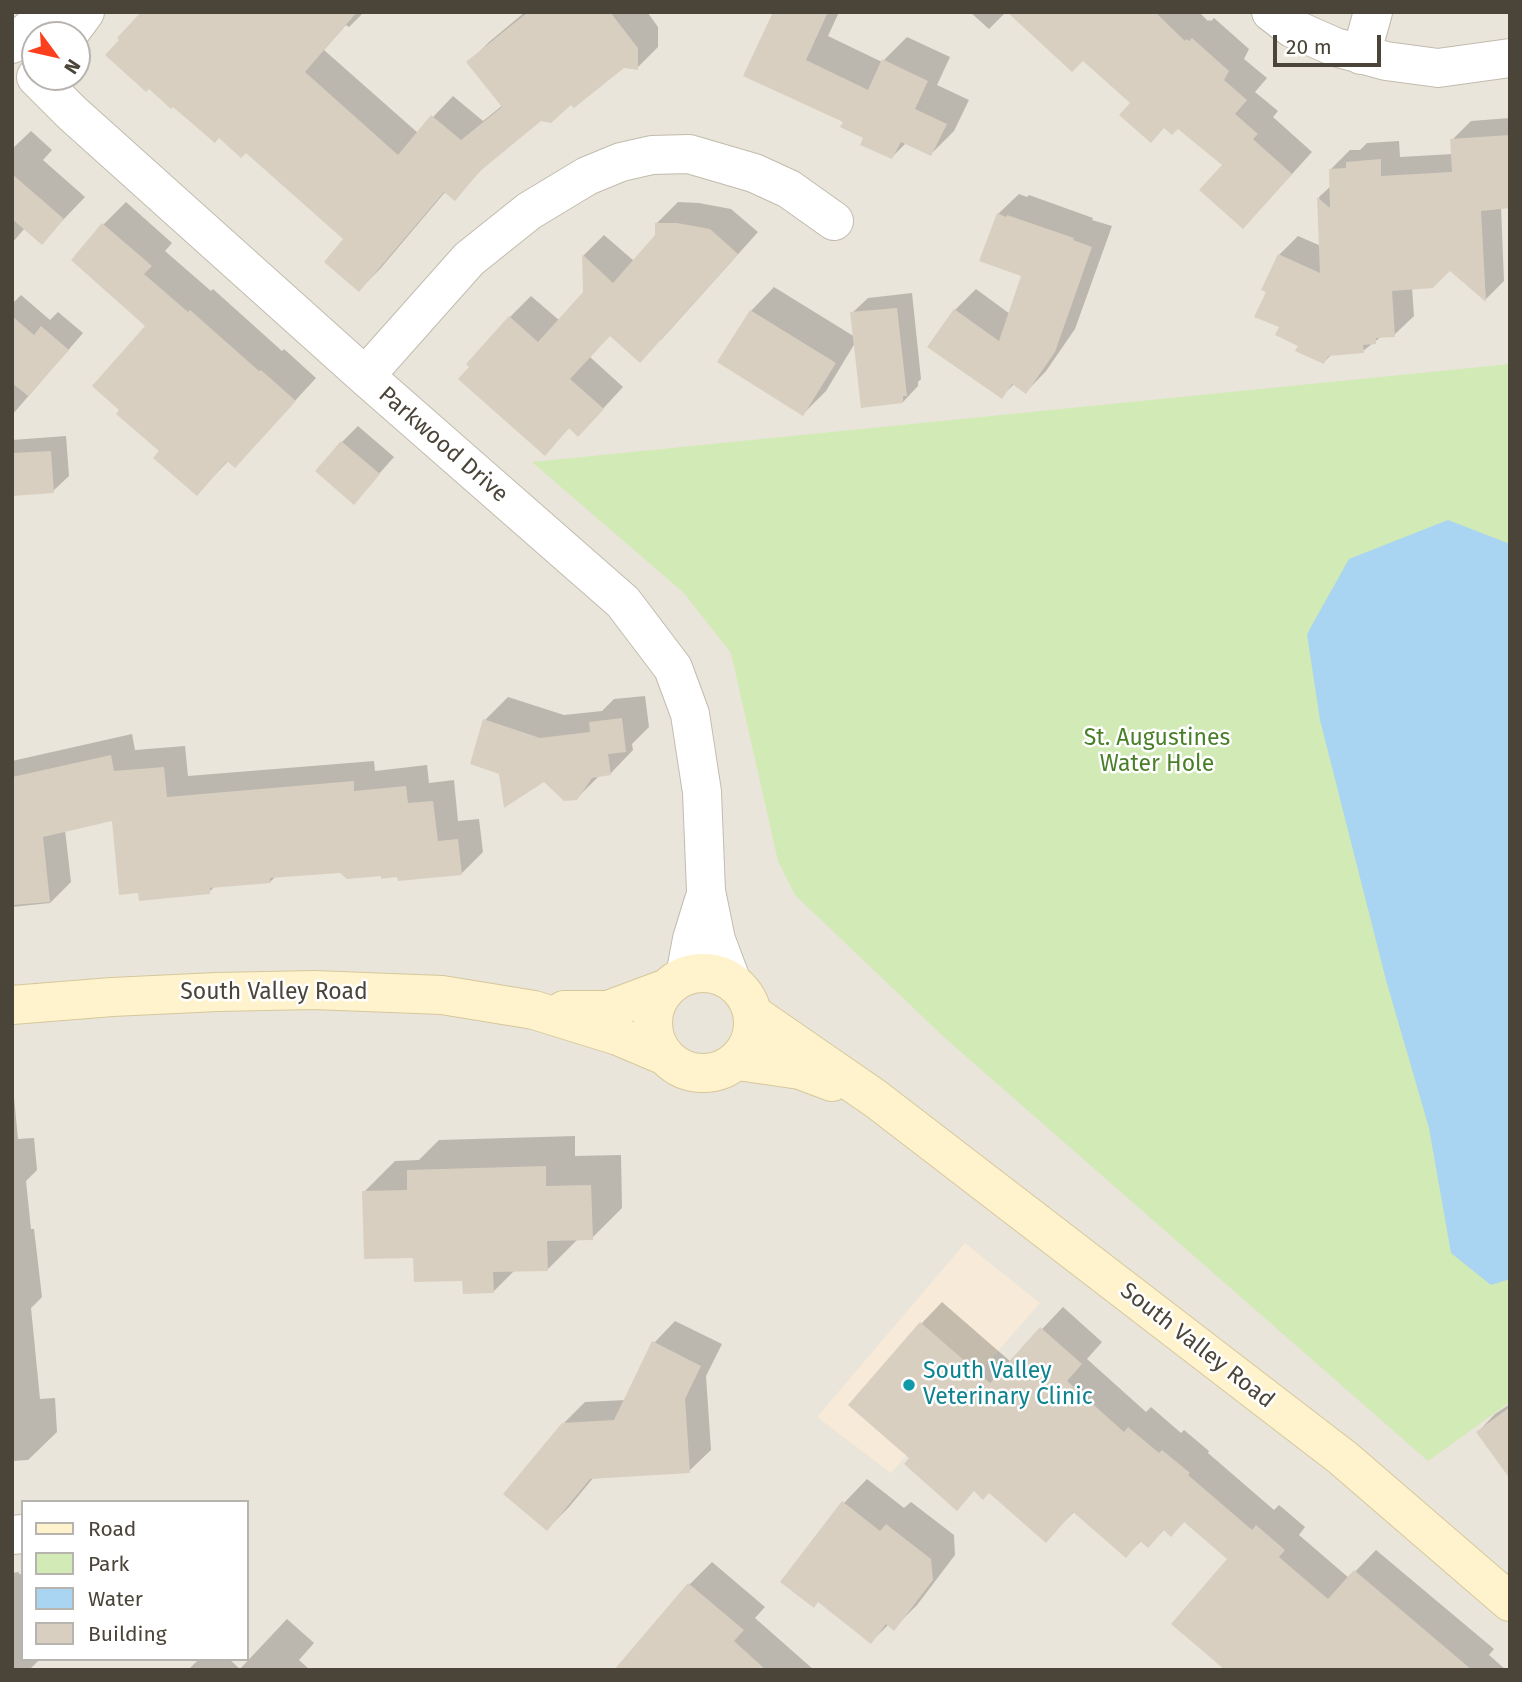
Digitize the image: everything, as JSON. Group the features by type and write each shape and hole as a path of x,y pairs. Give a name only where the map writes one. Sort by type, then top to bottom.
{"main road":[{"name":"South Valley Road","path":"534,1010 608,1010 701,973 716,974 731,980 745,994 753,1014 876,1099 1343,1458 1510,1602"},
{"path":"663,1055 655,1040 653,1024 656,1005 676,982"},
{"name":"South Valley Road","path":"12,1005 112,997 314,990 442,995 534,1010 618,1036 663,1055 678,1068 695,1074 709,1074 738,1061 800,1070 876,1099"},
{"path":"738,1061 752,1038 753,1014"}],"street":[{"path":"1271,12 1292,28 1335,47 1385,61 1438,68 1510,58"},
{"path":"1361,55 1373,12"},
{"name":"Parkwood Drive","path":"51,91 72,113 365,376 623,602 673,668 690,713 702,792 706,891 716,940 731,980"},
{"path":"365,376 469,259 529,211 587,176 621,162 652,155 689,154 754,173 789,188 834,221"},
{"name":"Parkwood Drive","path":"676,982 706,891"}],"shaded area":[{"path":"12,12 1510,12 1510,1670 12,1670"},
{"path":"965,1243 1040,1303 891,1473 817,1417"}],"green space":[{"name":"St. Augustines Water Hole","path":"1510,364 1510,1402 1428,1461 945,1038 795,895 778,861 731,653 684,593 532,462"}],"water":[{"path":"1448,520 1510,544 1510,1279 1491,1285 1451,1253 1429,1128 1386,980 1320,720 1307,634 1349,559"}],"building":[{"path":"141,12 357,12 305,72 398,155 431,115 461,140 502,107 466,62 528,12 610,12 638,48 638,70 624,68 574,108 571,105 551,123 541,121 479,172 455,201 444,192 359,292 324,262 343,239 246,153 241,158 219,138 215,143 149,89 146,92 105,55"},
{"path":"773,12 828,12 806,60 868,90 882,59 928,81 915,109 947,124 931,156 901,142 892,159 860,145 863,138 840,127 843,122 743,76"},
{"path":"1007,12 1155,12 1185,41 1192,38 1229,71 1224,80 1247,100 1235,114 1258,134 1253,139 1292,174 1243,229 1199,190 1222,165 1178,129 1172,135 1164,128 1151,143 1119,115 1130,103 1083,61 1072,72"},
{"path":"1510,135 1510,208 1481,211 1486,302 1450,271 1433,288 1392,291 1395,337 1376,338 1376,344 1363,345 1364,353 1328,356 1324,364 1295,351 1298,346 1275,335 1279,327 1254,317 1266,292 1261,290 1278,254 1320,273 1317,197 1330,208 1329,169 1346,168 1346,162 1381,159 1381,176 1452,172 1450,139"},
{"path":"12,174 64,219 42,245 12,219"},
{"path":"997,213 1074,238 1073,240 1092,247 1055,352 1026,394 1012,384 1002,399 927,347 954,309 999,341 1021,276 979,261"},
{"path":"102,223 152,266 144,274 296,401 235,468 227,461 197,496 153,458 159,451 116,414 119,410 92,386 145,326 71,260"},
{"path":"655,223 677,223 710,229 738,254 640,363 610,336 570,379 604,409 578,437 569,428 545,456 458,379 469,367 466,364 509,316 538,342 583,292 582,254 613,283 655,235"},
{"path":"897,308 907,396 903,396 903,403 861,408 850,312"},
{"path":"750,310 836,363 803,416 717,362"},
{"path":"12,316 34,335 41,326 69,350 28,396 12,383"},
{"path":"341,441 380,474 354,505 315,471"},
{"path":"51,451 54,493 12,496 12,453"},
{"path":"622,718 626,752 608,754 611,775 592,778 577,800 564,801 544,782 504,808 499,774 470,764 483,719 540,738 590,732 589,722"},
{"path":"111,755 114,771 164,767 167,797 354,781 354,791 406,786 408,803 433,801 438,841 458,839 462,875 398,881 397,877 381,879 381,876 347,879 340,873 270,878 271,883 210,888 210,894 139,901 138,893 119,895 112,821 43,837 50,902 12,905 12,777"},
{"path":"546,1166 546,1186 591,1185 593,1240 547,1241 548,1271 493,1272 494,1293 463,1294 462,1281 414,1282 413,1258 364,1259 362,1191 407,1190 407,1170"},
{"path":"920,1322 990,1383 1040,1327 1082,1364 1067,1381 1124,1432 1128,1427 1159,1453 1162,1450 1252,1530 1256,1525 1285,1550 1279,1557 1328,1599 1354,1570 1472,1670 1225,1670 1171,1624 1227,1559 1184,1522 1171,1537 1164,1530 1148,1548 1140,1541 1126,1558 1073,1512 1046,1543 989,1493 983,1500 974,1491 957,1511 904,1464 909,1458 848,1405"},
{"path":"652,1341 701,1366 685,1399 690,1473 590,1479 547,1531 503,1494 562,1423 614,1420"},
{"path":"1510,1407 1510,1479 1476,1432"},
{"path":"842,1501 880,1531 886,1524 931,1559 933,1580 894,1631 886,1624 871,1644 818,1602 814,1608 780,1582"},
{"path":"688,1583 744,1630 734,1641 766,1670 614,1670"}],"place":[{"name":"South Valley Veterinary Clinic","path":"909,1385"}]}
